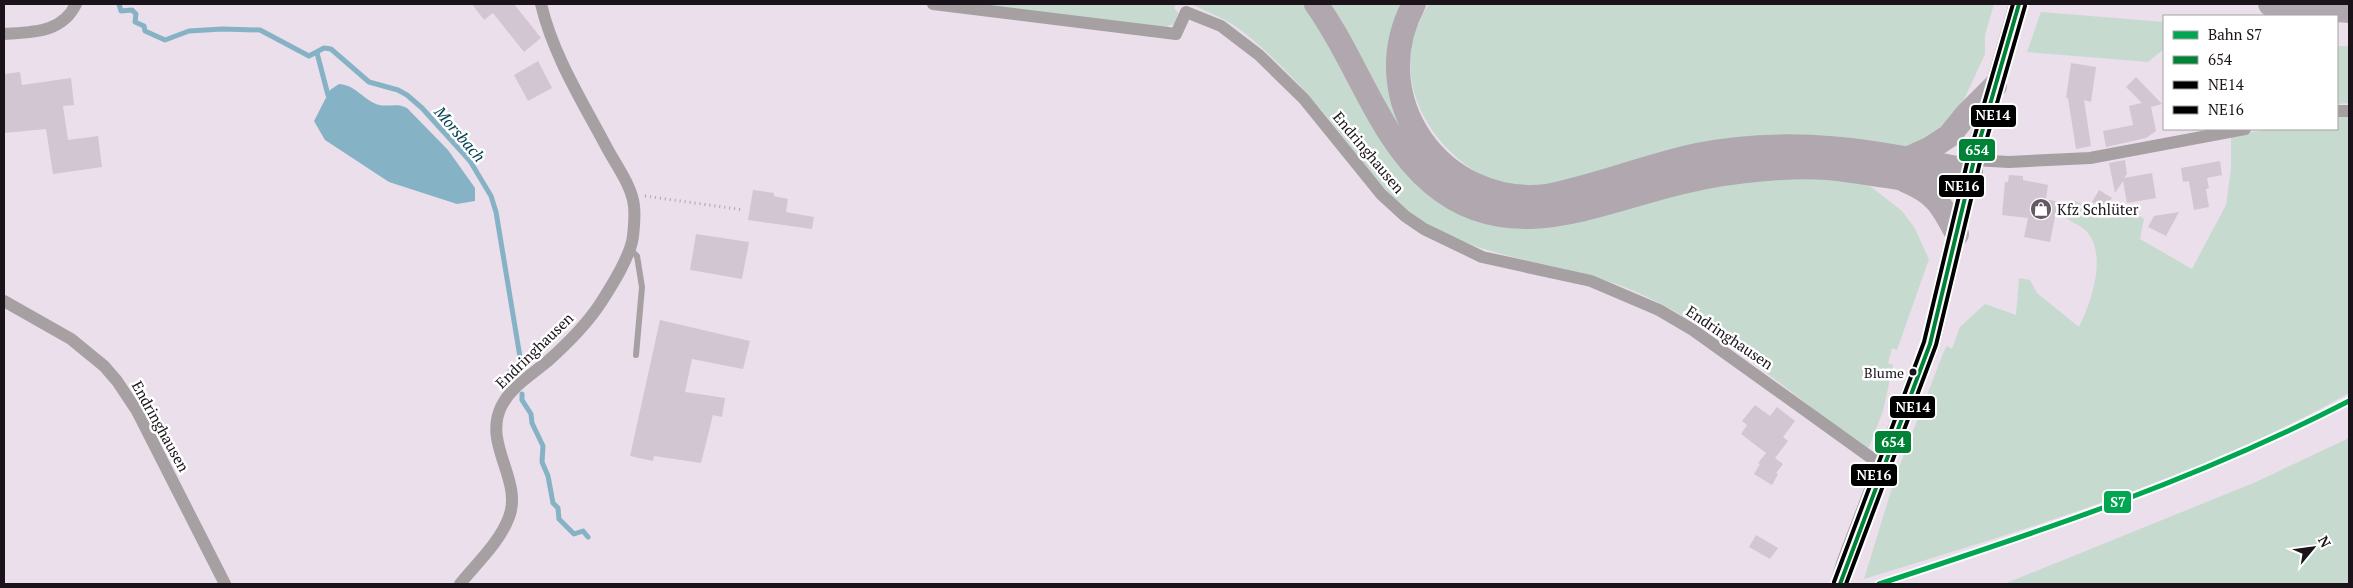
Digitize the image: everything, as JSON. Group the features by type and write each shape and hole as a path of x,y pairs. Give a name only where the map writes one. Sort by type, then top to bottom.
{"highway":[{"path":"1316,4 1340,42 1387,130 1406,156 1442,191 1481,210 1516,217 1552,216 1593,207 1693,179 1767,169 1905,168 1971,173"},
{"path":"1414,4 1405,22 1398,59 1400,92 1409,118 1419,136 1440,162 1466,180 1492,191 1521,196 1547,196 1567,192 1675,160 1720,151 1766,146 1829,147 1905,168 1922,188 1935,197 1957,234"},
{"path":"2270,4 2349,10"},
{"path":"1905,168 1929,149 1950,136 1966,115 1995,86"}],"main road":[{"path":"1840,584 1853,545 1930,344 1971,173 2017,10"}],"street":[{"path":"4,34 31,32 60,25 76,4"},
{"name":"Endringhausen","path":"460,584 500,533 509,517 512,502 497,443 496,427 500,409 507,396 567,344 593,313 630,248 633,238 634,205 630,193 624,178 562,63 547,29 541,4"},
{"name":"Endringhausen","path":"934,4 1176,34 1186,12 1221,26 1242,40 1284,78 1304,99 1381,194 1405,216 1424,229 1482,258 1592,281 1659,310 1693,330 1884,467"},
{"path":"1971,173 2009,162 2090,158 2240,130"},
{"name":"Endringhausen","path":"4,301 71,339 104,366 117,381 137,410 225,584"}],"lane":[{"path":"630,248 637,256 642,287 636,355"}],"path":[{"path":"630,193 744,210"}],"green space":[{"path":"961,4 1176,4 1174,8 1178,13 1174,24 1165,27"},
{"path":"1192,4 1305,4 1428,192 1694,187 1778,177 1816,177 1866,183 1902,211 1914,227 1929,259 1897,350 1892,348 1888,363 1893,365 1883,411 1869,447 1867,448 1857,443 1775,379 1718,338 1658,302 1602,279 1477,247 1429,225 1399,203 1386,190 1318,106 1270,56 1232,24"},
{"path":"1325,4 1406,4 1399,20 1391,51 1391,80 1398,111 1415,144 1435,167 1459,184 1485,196 1510,202 1560,200 1662,170 1701,161 1767,153 1768,162 1688,173 1555,207 1523,209 1493,205 1463,194 1434,173 1404,141"},
{"path":"1429,4 1994,4 1985,35 1985,54 1956,117 1915,146 1529,189 1493,181 1466,165 1446,147 1430,127 1418,104 1412,80 1411,55 1416,29"},
{"path":"2041,12 2163,22 2163,50 2148,62 2027,52"},
{"path":"2338,46 2349,46 2349,103 2338,104"},
{"path":"2349,115 2349,393 2292,424 2173,476 1988,541 1864,579 1895,478 1944,351 1947,346 1952,349 1960,327 1985,304 2016,315 2019,278 2030,280 2037,293 2079,327 2092,293 2097,267 2094,243 2088,233 2066,218 2072,200 2104,212 2119,203 2144,219 2140,239 2192,269 2226,205 2231,169 2231,136 2264,130 2338,130 2338,116"},
{"path":"2349,438 2349,584 2004,584 2256,482"}],"water":[{"path":"339,84 354,89 376,104 399,105 407,108 448,150 475,188 475,201 457,204 389,182 325,140 314,121 330,90"}],"building":[{"path":"472,4 514,4 541,38 524,52 493,13 484,20"},
{"path":"538,61 552,88 528,101 514,75"},
{"path":"2071,63 2096,67 2091,102 2084,100 2091,146 2076,149 2068,98 2066,98"},
{"path":"20,72 22,85 71,78 74,105 63,106 68,140 98,136 102,167 53,174 46,129 4,133 4,74"},
{"path":"2136,77 2162,104 2151,107 2156,131 2146,138 2106,147 2103,131 2133,125 2129,106 2142,103 2126,87"},
{"path":"2125,160 2127,174 2124,178 2152,173 2156,198 2127,203 2123,181 2115,193 2109,163"},
{"path":"2220,161 2222,175 2207,178 2209,188 2206,189 2209,207 2194,210 2189,181 2183,182 2181,168"},
{"path":"2009,175 2023,176 2023,180 2048,185 2046,199 2058,202 2050,242 2024,237 2028,218 2002,215 2005,182 2008,182"},
{"path":"753,190 774,193 774,196 788,199 786,212 814,217 812,229 748,220"},
{"path":"2099,190 2112,198 2105,210 2092,202"},
{"path":"2179,212 2166,236 2148,227 2154,216"},
{"path":"696,234 749,242 742,279 690,270"},
{"path":"660,320 750,341 743,369 692,359 685,392 725,398 722,417 713,415 701,463 654,456 653,461 630,456"},
{"path":"1755,405 1770,416 1777,407 1795,421 1783,437 1788,441 1775,458 1783,464 1776,473 1778,474 1772,485 1754,474 1760,464 1758,463 1766,453 1741,434 1747,425 1742,421"},
{"path":"1756,535 1778,548 1770,559 1749,547"}],"waterway":[{"name":"Morsbach","path":"119,4 121,11 132,10 136,14 135,22 144,26 145,31 165,40 189,31 222,29 260,30 309,56 324,48 331,49 369,82 398,90 422,108 470,161 491,196 496,212 521,363 510,371 513,380"},
{"name":"Morsbach","path":"317,53 328,95"},
{"name":"Morsbach","path":"522,394 522,400 531,414 532,423 543,446 542,462 548,476 553,503 558,508 559,519 574,534 583,531 588,537"}],"rail line":[{"name":"S7","path":"1879,584 2059,524 2176,480 2292,429 2349,401"}],"transit line":[{"name":"NE16","path":"1834,582 1924,342 1968,159 2013,4"},
{"name":"654","path":"1840,584 1930,344 1974,160 2019,4"},
{"name":"NE14","path":"1846,584 1936,345 1980,162 2025,6"}],"place":[{"name":"Kfz Schlüter","path":"2041,209"},
{"name":"Blume","path":"1913,372"}]}
